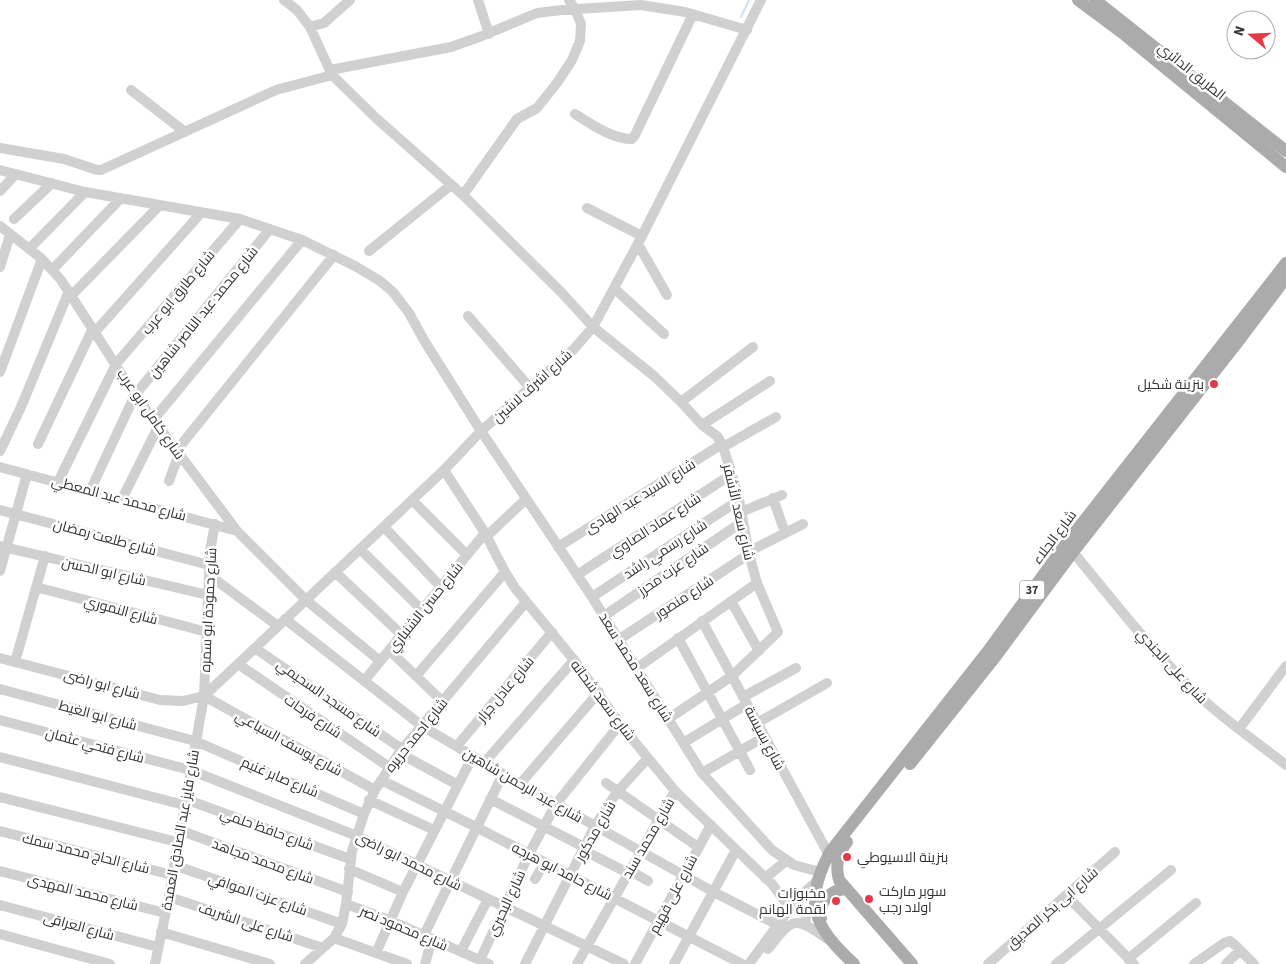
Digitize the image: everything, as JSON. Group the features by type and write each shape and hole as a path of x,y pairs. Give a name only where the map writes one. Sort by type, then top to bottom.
{"main road":[{"name":"الطريق الدائري","path":"1078,0 1286,166"},
{"name":"الطريق الدائري","path":"1095,0 1286,151"},
{"name":"شارع الجلاء","path":"826,935 815,911 814,898 818,877 828,855 929,733 996,656 1233,340 1286,263"},
{"name":"شارع الجلاء","path":"846,889 839,880 836,870 841,849 929,733 1071,538 1286,278"},
{"path":"826,935 821,914 822,903 834,891 846,889"},
{"name":"37","path":"846,889 912,964"},
{"name":"37","path":"826,935 854,964"}],"street":[{"path":"284,0 297,10 310,27 331,73"},
{"path":"310,27 324,23 350,0"},
{"path":"478,0 489,34"},
{"path":"463,195 517,119 537,108 572,60 580,41 581,24 569,0"},
{"name":"شارع اشرف لاشين","path":"204,696 444,470 481,431 574,349 593,327 615,289 761,0"},
{"path":"0,148 64,159 102,170 276,90 331,73 451,47 489,34 537,13 641,5 692,14 747,30"},
{"path":"575,114 619,137 632,139 692,14"},
{"name":"شارع سعد الأشقر","path":"331,73 376,118 463,195 562,293 593,327 654,376 682,402 702,425 710,430 722,446 739,500 748,553 757,583 778,629 777,634 759,651"},
{"path":"131,90 185,132"},
{"name":"شارع سعد محمد سعد","path":"0,170 85,192 240,219 302,240 334,255 380,281 393,292 409,313 425,342 526,500 592,597 702,773 765,844 786,861 818,877"},
{"path":"0,191 16,174"},
{"path":"14,220 52,183"},
{"path":"369,251 452,185"},
{"path":"28,249 85,192"},
{"path":"53,269 120,198"},
{"path":"0,451 70,293 160,206"},
{"path":"587,208 640,240 667,295"},
{"path":"38,444 94,330 201,213"},
{"name":"شارع طارق ابو عرب","path":"58,482 116,364 240,219"},
{"name":"شارع كامل ابو عرب","path":"0,226 53,269 136,395 237,530 306,600 380,661"},
{"name":"شارع محمد عبد الناصر شاهين","path":"90,491 136,395 270,229"},
{"path":"0,267 10,234"},
{"path":"122,499 157,422 302,240"},
{"path":"169,481 178,452 334,255"},
{"path":"0,372 42,259"},
{"path":"615,289 664,334"},
{"path":"468,316 530,388"},
{"path":"682,402 753,347"},
{"path":"702,425 770,381"},
{"name":"شارع السيد عبد الهادى","path":"558,547 722,446 776,417"},
{"name":"شارع محمد عبد المعطي","path":"0,467 237,530"},
{"name":"شارع سعد شحاته","path":"444,470 486,534 505,572 526,602 574,660 620,724 675,790 792,907 798,906 804,912 805,924"},
{"path":"0,571 3,546 16,514 27,474"},
{"name":"شارع عماد الصاوي","path":"577,575 732,474"},
{"name":"شارع عزت محرز","path":"604,616 742,517 778,497 785,533"},
{"path":"412,500 467,555"},
{"name":"شارع حسن الشنباري","path":"364,681 467,555 486,534 526,500"},
{"name":"شارع رسمي راشد","path":"592,597 739,500"},
{"name":"شارع طلعت رمضان","path":"0,510 209,570"},
{"name":"شارع حمودة ابو سمره","path":"204,696 209,570 215,524"},
{"name":"شارع منصور","path":"618,640 748,553 804,524"},
{"path":"384,527 441,587"},
{"name":"شارع ابو الحسن","path":"3,546 208,595"},
{"path":"360,549 422,610"},
{"name":"شارع على الجندي","path":"1073,552 1170,667 1214,710 1286,765"},
{"path":"15,662 45,556"},
{"name":"شارع عبد الرحمن شاهين","path":"209,570 364,681 422,726 595,826 778,925"},
{"path":"335,572 402,635"},
{"path":"416,676 505,572"},
{"path":"636,668 757,583"},
{"name":"شارع النموري","path":"36,587 207,632"},
{"path":"668,719 732,676 759,651 731,601"},
{"name":"شارع احمد حريره","path":"308,962 334,938 342,924 348,892 350,864 364,814 374,790 400,751 526,602"},
{"name":"شارع بسيسة","path":"702,622 828,855"},
{"name":"شارع عادل جزار","path":"457,746 552,632"},
{"path":"678,638 750,770"},
{"name":"شارع مسجد السحيمي","path":"255,648 400,751 458,785"},
{"path":"389,650 442,701"},
{"name":"شارع ابو راضى","path":"0,658 160,700 172,702 204,696"},
{"path":"484,762 574,660"},
{"name":"شارع فرحات","path":"238,664 389,767"},
{"path":"1239,729 1283,677 1286,666"},
{"path":"683,742 722,719 745,701 796,668"},
{"path":"757,723 828,684"},
{"name":"شارع ابو الغيط","path":"0,690 195,740"},
{"path":"520,784 598,692"},
{"name":"شارع فايز عبد الصادق العمدة","path":"155,964 169,896 179,830 204,696"},
{"name":"شارع يوسف السباعي","path":"204,696 374,790"},
{"name":"شارع فتحي عثمان","path":"0,720 190,770"},
{"name":"شارع البحيري","path":"484,962 503,907 543,826 556,804 620,724"},
{"path":"702,773 764,737"},
{"name":"شارع صابر غنيم","path":"195,740 364,814"},
{"path":"376,953 389,920 416,864 473,756"},
{"name":"شارع حافظ حلمي","path":"0,758 184,802 350,864 403,892"},
{"name":"شارع مدكور","path":"525,964 595,826 617,792 648,758"},
{"name":"شارع محمد ابو راضى","path":"190,770 357,836 624,964"},
{"path":"425,964 428,937 450,881 503,774"},
{"name":"شارع حامد ابو هرجه","path":"381,780 444,810 742,964"},
{"path":"606,783 698,847"},
{"name":"شارع محمد سند","path":"577,964 675,790"},
{"path":"0,797 177,842"},
{"path":"490,799 648,881"},
{"path":"369,800 434,830"},
{"name":"شارع على فهيم","path":"635,964 711,825"},
{"name":"شارع محمد مجاهد","path":"179,830 348,892"},
{"name":"شارع الحاج محمد سمك","path":"0,831 173,870"},
{"path":"674,964 736,850"},
{"name":"شارع ابى بكر الصديق","path":"988,964 1115,852"},
{"path":"765,878 786,861"},
{"path":"535,879 545,862"},
{"name":"شارع محمد المهدى","path":"0,870 165,913"},
{"name":"شارع عزت الموافي","path":"173,870 342,924"},
{"path":"1056,964 1172,870"},
{"name":"شارع الجلاء","path":"749,964 801,895 818,877"},
{"name":"شارع على الشريف","path":"169,896 323,948"},
{"path":"1067,896 1131,962 1196,903"},
{"path":"461,952 488,899"},
{"name":"شارع محمود نصر","path":"346,904 389,920 484,962"},
{"name":"شارع العراقى","path":"0,905 158,947"},
{"path":"757,964 788,925 795,923 805,924 826,935"},
{"path":"161,932 270,964"},
{"path":"0,934 110,964"},
{"path":"334,938 407,964"},
{"path":"1195,964 1227,942 1232,942 1254,964"},
{"path":"1226,964 1240,950"},
{"path":"308,962 321,964"}],"waterway":[{"path":"741,17 749,0"}],"place":[{"name":"بنزينة شكيل","path":"1214,384"},
{"name":"بنزينة الاسيوطي","path":"847,857"},
{"name":"سوبر ماركت اولاد رجب","path":"869,899"},
{"name":"مخبوزات لقمة الهانم","path":"836,901"}]}
